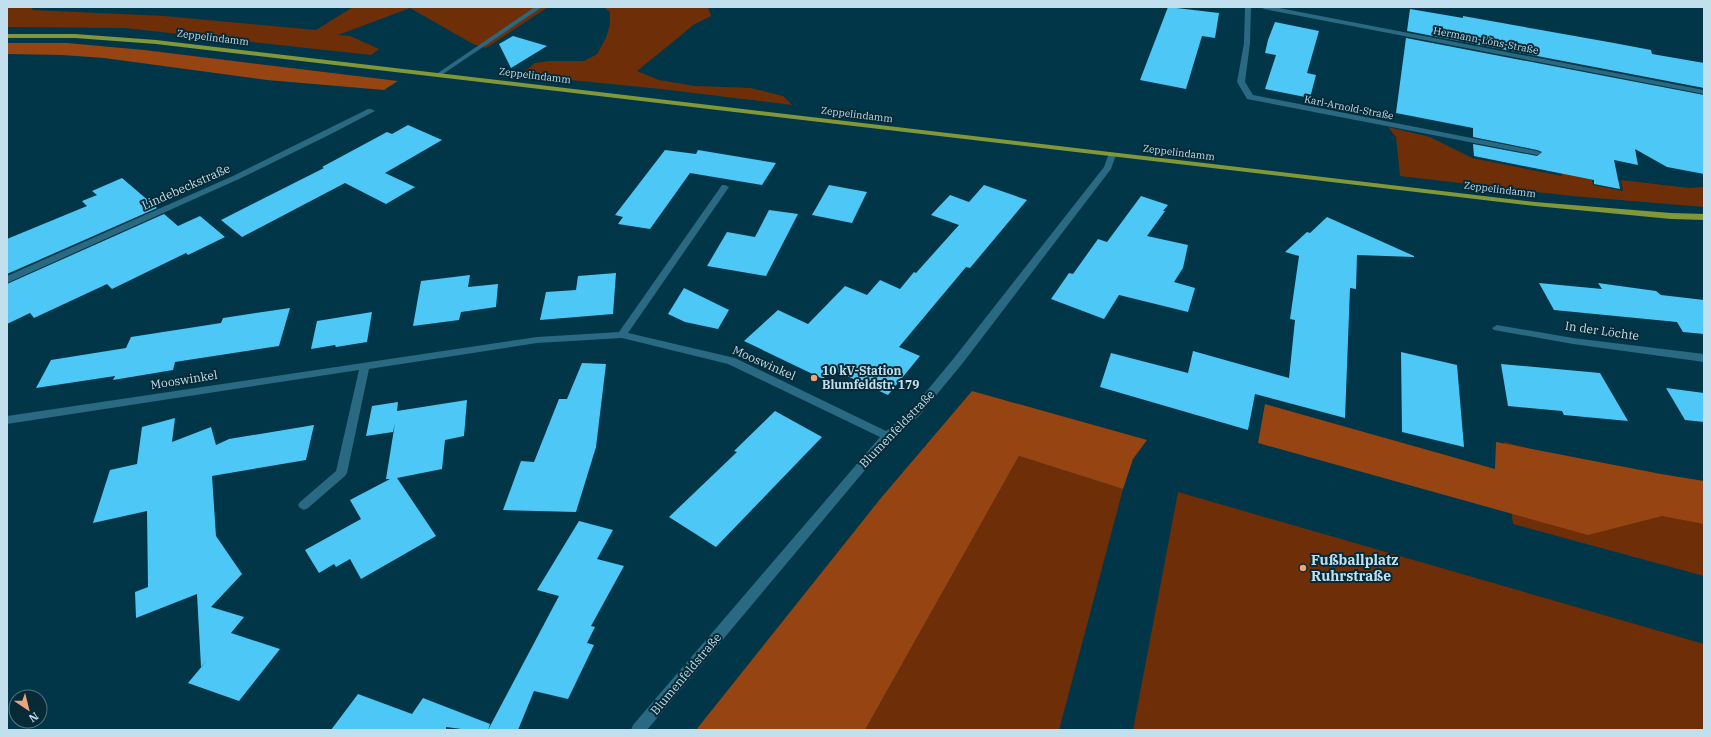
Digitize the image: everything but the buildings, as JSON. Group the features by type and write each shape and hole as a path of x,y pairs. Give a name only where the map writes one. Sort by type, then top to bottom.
{"main road":[{"name":"Zeppelindamm","path":"7,36 75,36 156,42 1535,204 1671,216 1704,217"}],"street":[{"path":"438,75 539,7"},
{"name":"Karl-Arnold-Straße","path":"1248,7 1247,43 1241,82 1250,97 1537,154"},
{"name":"Hermann-Löns-Straße","path":"1264,7 1704,92"},
{"name":"Lindebeckstraße","path":"7,280 223,184 371,111"},
{"name":"Blumenfeldstraße","path":"638,730 887,436 916,413 1108,167 1112,155"},
{"path":"622,335 725,187"},
{"name":"In der Löchte","path":"1497,328 1573,341 1704,358"},
{"name":"Mooswinkel","path":"7,420 538,340 622,335 731,361 887,436"},
{"path":"304,505 341,473 365,366"}],"shaded area":[{"path":"7,7 31,7 33,10 164,16 316,30 353,7 548,7 486,48 473,44 410,8 338,35 350,36 379,49 371,55 125,28 7,27"},
{"path":"604,7 708,7 711,16 693,25 637,71 659,80 695,86 751,88 783,96 792,105 661,89 520,75 535,63 549,61 584,61 597,54 606,38 610,24 610,12"},
{"path":"7,43 67,43 144,50 398,81 384,90 267,80 104,58 62,55 7,54"},
{"path":"1388,127 1430,137 1472,158 1562,176 1561,162 1584,137 1593,185 1623,191 1621,180 1689,188 1704,187 1704,207 1572,196 1400,176 1396,137"},
{"path":"972,391 1147,440 1133,459 1123,489 1019,456 865,730 696,730 881,498"},
{"path":"1265,404 1495,469 1496,442 1704,481 1704,524 1662,516 1588,535 1258,443"},
{"path":"1504,442 1704,494 1704,576 1513,524"},
{"path":"1019,456 1123,489 1059,730 865,730"},
{"name":"Fußballplatz Ruhrstraße","path":"1178,492 1704,644 1704,730 1133,730"}],"place":[{"name":"10 kV-Station Blumfeldstr. 179","path":"814,378"},
{"name":"Fußballplatz Ruhrstraße","path":"1303,568"}]}
